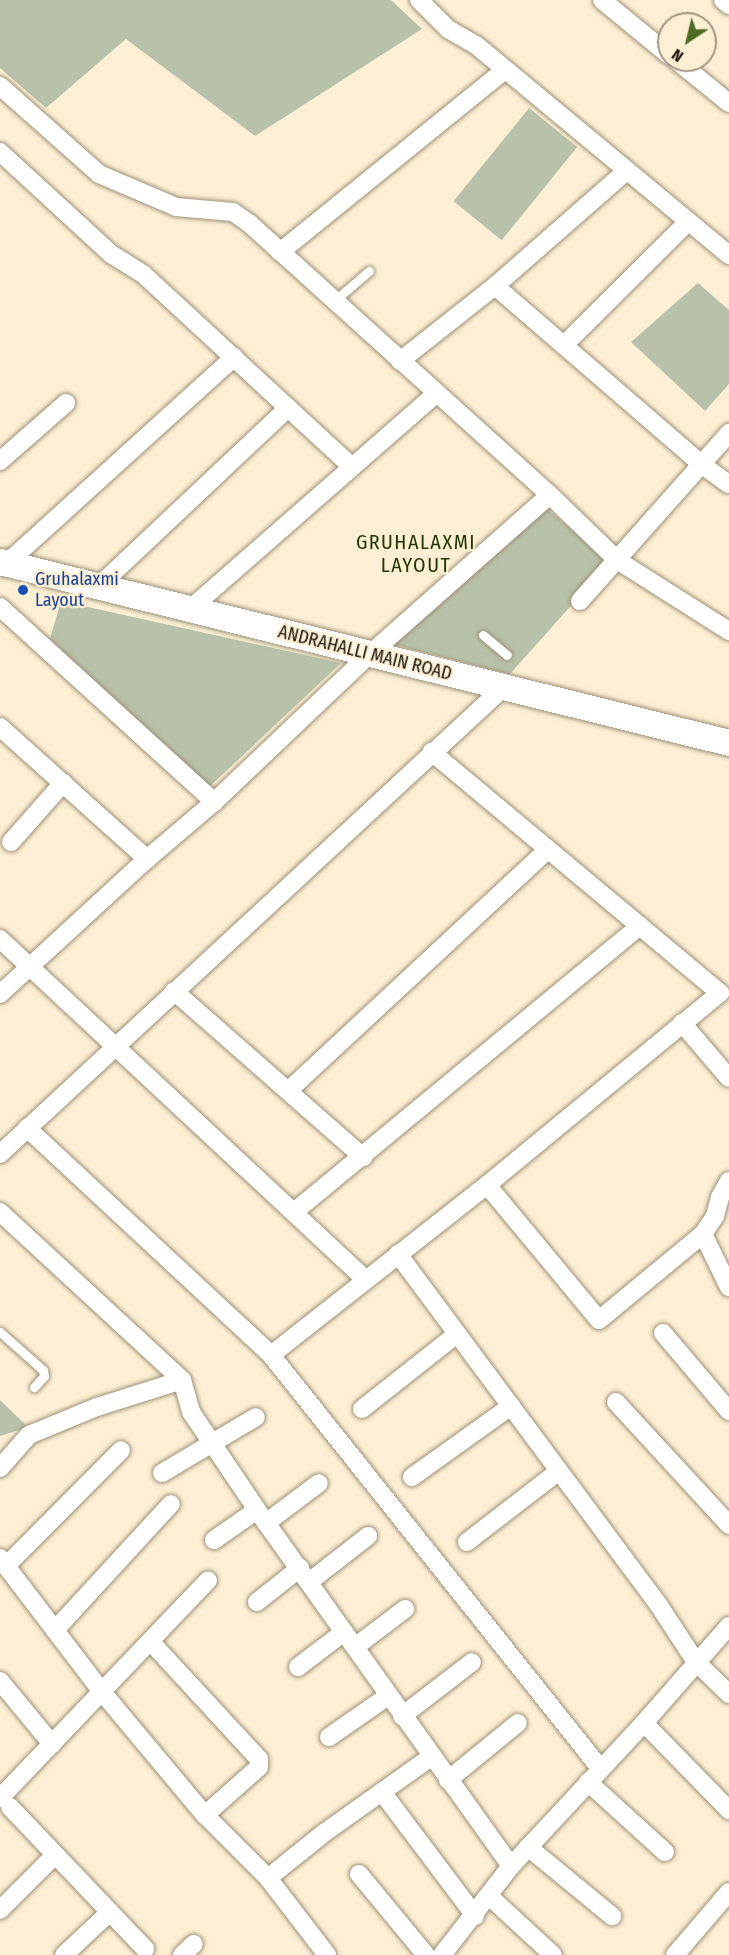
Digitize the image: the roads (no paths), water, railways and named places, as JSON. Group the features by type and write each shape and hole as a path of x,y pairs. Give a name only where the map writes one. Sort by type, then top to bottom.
{"main road":[{"name":"ANDRAHALLI MAIN ROAD","path":"3,563 729,743"}],"street":[{"path":"419,0 448,29 476,45 626,172 729,255"},
{"path":"602,0 657,45"},
{"path":"723,0 729,5"},
{"path":"280,252 505,70"},
{"path":"690,72 729,104"},
{"path":"0,86 99,174 176,207 232,212 280,252 550,495 617,560 729,631"},
{"path":"0,152 111,254 143,274 352,467"},
{"path":"400,361 495,285 626,172"},
{"path":"564,345 688,222"},
{"path":"495,285 701,464 729,484"},
{"path":"3,563 234,357"},
{"path":"189,609 436,394"},
{"path":"0,461 66,403"},
{"path":"99,586 288,408"},
{"path":"580,601 729,433"},
{"path":"0,994 147,859 214,802 370,654 550,495"},
{"path":"0,607 214,802"},
{"path":"0,1154 504,687"},
{"path":"0,728 147,859"},
{"path":"271,1355 487,1185 682,1023 724,997 432,752"},
{"path":"11,842 63,783"},
{"path":"288,1091 548,849"},
{"path":"294,1212 640,926"},
{"path":"0,939 366,1280"},
{"path":"174,991 363,1157"},
{"path":"682,1023 729,1078"},
{"path":"27,1128 271,1355 600,1768"},
{"path":"487,1185 599,1320 703,1234 715,1216 720,1197 729,1181"},
{"path":"0,1212 182,1380 191,1412 262,1517 431,1757 511,1866"},
{"path":"703,1234 729,1287"},
{"path":"398,1254 658,1604 696,1662 729,1694"},
{"path":"663,1333 729,1411"},
{"path":"362,1409 457,1334"},
{"path":"0,1468 29,1436 97,1407 182,1380"},
{"path":"616,1402 729,1525"},
{"path":"412,1478 511,1406"},
{"path":"162,1473 256,1417"},
{"path":"121,1450 3,1562 102,1692 205,1815 268,1878 327,1955"},
{"path":"466,1542 559,1471"},
{"path":"214,1540 262,1517 319,1484"},
{"path":"55,1630 171,1504"},
{"path":"257,1602 368,1536"},
{"path":"145,1949 5,1803 52,1744 208,1580"},
{"path":"355,1647 405,1609"},
{"path":"442,1955 511,1866 644,1723 729,1626"},
{"path":"298,1667 344,1632"},
{"path":"150,1641 259,1759 259,1767 205,1815"},
{"path":"402,1716 472,1662"},
{"path":"0,1681 52,1744"},
{"path":"329,1737 388,1696"},
{"path":"448,1780 518,1723"},
{"path":"644,1723 729,1810"},
{"path":"268,1878 324,1833 431,1757"},
{"path":"588,1782 665,1852"},
{"path":"382,1792 474,1916"},
{"path":"528,1847 612,1916"},
{"path":"0,1910 55,1855"},
{"path":"359,1874 426,1955"},
{"path":"675,1955 729,1892"},
{"path":"489,1896 553,1955"},
{"path":"64,1955 110,1912"}],"lane":[{"path":"334,301 369,271"},
{"path":"483,634 507,655"},
{"path":"0,1332 44,1370 44,1376 34,1387"}],"place":[{"name":"Gruhalaxmi Layout","path":"23,590"}],"district":[{"name":"GRUHALAXMI LAYOUT","path":"416,554"}]}
